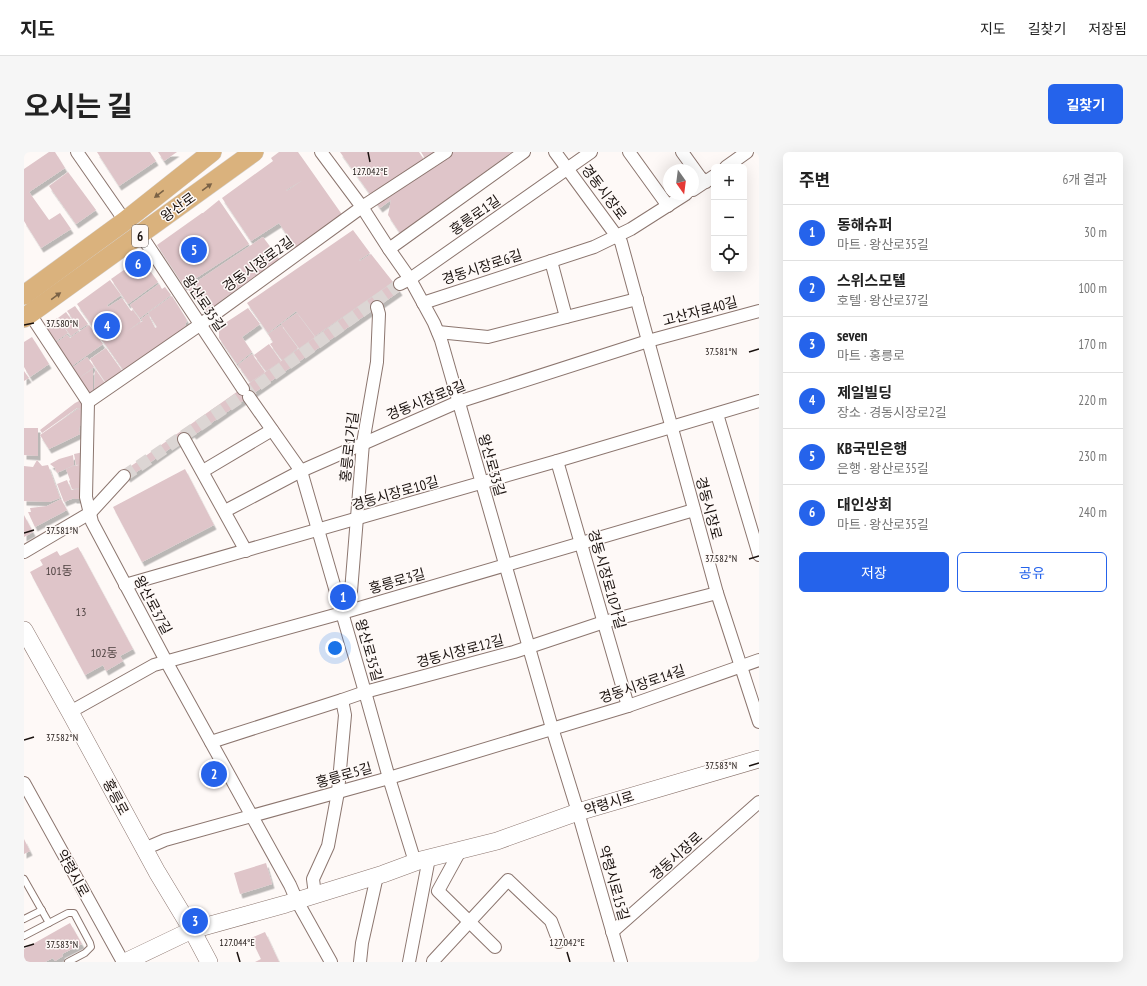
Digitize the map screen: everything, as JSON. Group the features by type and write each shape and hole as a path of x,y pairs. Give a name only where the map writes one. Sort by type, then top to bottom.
{"main road":[{"name":"왕산로","path":"24,294 125,220 212,152"},
{"name":"왕산로","path":"27,316 254,152"},
{"name":"홍릉로","path":"24,630 156,872 192,930 209,962"},
{"name":"약령시로","path":"124,962 192,930 297,901 422,860 497,841 578,812 759,759"}],"street":[{"path":"78,152 125,220"},
{"name":"왕산로33길","path":"321,152 362,207 389,249 405,282 423,302 438,332 552,728 578,812"},
{"name":"경동시장로2길","path":"88,402 200,324 362,207 446,152"},
{"path":"389,249 524,152"},
{"name":"경동시장로","path":"555,152 621,242 717,593 759,722"},
{"name":"홍릉로1길","path":"405,282 590,152"},
{"path":"629,152 668,206"},
{"path":"682,152 700,177 710,179"},
{"path":"730,164 747,152"},
{"path":"699,186 710,179"},
{"name":"경동시장로6길","path":"423,302 594,247 631,229 677,200"},
{"name":"왕산로35길","path":"141,235 246,393 301,470 389,778 422,860"},
{"path":"550,261 566,317"},
{"path":"438,332 488,337 637,299"},
{"name":"홍릉로1가길","path":"342,613 350,604 363,443 377,362 378,307"},
{"name":"고산자로40길","path":"648,341 759,311"},
{"path":"27,316 88,402"},
{"name":"경동시장로8길","path":"225,510 301,470 458,402 648,341"},
{"name":"왕산로37길","path":"88,402 86,497 92,522 166,661 331,962"},
{"name":"경동시장로10길","path":"125,585 759,402"},
{"path":"717,414 758,548"},
{"path":"203,471 272,430"},
{"path":"184,438 225,510 246,551"},
{"name":"경동시장로10가길","path":"557,461 628,706"},
{"path":"24,552 90,513 124,476"},
{"name":"홍릉로3길","path":"70,712 154,665 166,661 342,613 694,510"},
{"name":"경동시장로12길","path":"211,742 365,692 514,652 604,622 717,593"},
{"name":"경동시장로14길","path":"552,728 628,706 759,660"},
{"path":"315,895 313,879 328,846 338,792 345,715 342,700"},
{"name":"홍릉로5길","path":"144,849 165,840 389,778 552,728"},
{"name":"약령시로","path":"24,783 124,962"},
{"name":"경동시장로","path":"612,932 759,802"},
{"name":"약령시로15길","path":"578,812 621,962"},
{"path":"460,851 438,891 495,947"},
{"path":"409,962 422,860"},
{"path":"360,962 362,943 377,876"},
{"path":"433,962 508,880 551,921 559,942"}],"lane":[{"path":"24,879 49,923"},
{"path":"24,893 30,890"},
{"path":"24,919 42,910"},
{"path":"24,936 68,913 74,913 91,947 68,962"}],"building":[{"path":"49,152 55,152 65,168 29,192 49,220 60,213 71,229 41,248 24,221 24,169"},
{"path":"97,152 150,152 156,161 119,186"},
{"path":"158,152 177,152 164,161"},
{"path":"279,152 298,152 343,216 297,250 279,223 251,241 222,198 273,161 271,158","holes":["303,180 287,191 286,190"]},
{"path":"340,152 419,152 425,161 426,160 421,152 512,152 400,233 388,215 391,200 380,208"},
{"path":"68,172 96,210 76,224 49,186"},
{"path":"219,200 249,244 184,286 157,245"},
{"path":"353,230 370,253 359,260 360,261 371,254 393,282 315,336 296,311 268,333 247,303"},
{"path":"263,237 280,260 223,299 206,314 187,288"},
{"path":"141,258 158,282 128,304 111,279"},
{"path":"110,280 121,295 107,305 108,307 122,298 131,311 133,310 141,321 126,332 143,321 141,319 148,314 155,328 157,327 148,313 172,296 187,320 184,329 124,371 77,304"},
{"path":"394,282 400,291 194,435 192,433 128,478 124,471"},
{"path":"159,284 162,289 165,287 171,295 140,318 130,305"},
{"path":"75,306 88,324 80,329 67,311"},
{"path":"248,308 260,324 242,337 252,352 237,364 219,338 219,327"},
{"path":"66,312 79,330 71,336 58,318"},
{"path":"297,313 315,337 299,348 281,324"},
{"path":"57,318 68,333 53,343 43,329"},
{"path":"89,325 103,344 69,368 53,345 67,335 70,338"},
{"path":"281,325 298,348 282,360 270,344 273,342 268,334"},
{"path":"32,337 49,364 30,377 24,367 24,342"},
{"path":"269,344 281,361 266,371 254,355"},
{"path":"106,348 123,372 106,383 90,359"},
{"path":"252,354 265,372 250,382 238,365"},
{"path":"87,357 94,367 79,378 72,368"},
{"path":"93,369 93,394 88,396 79,378"},
{"path":"96,370 107,386 94,392 95,371"},
{"path":"24,371 29,378 24,381"},
{"path":"81,400 81,409 77,408 42,433 40,430"},
{"path":"78,409 81,410 83,414 79,430 80,434 49,449 40,435"},
{"path":"24,428 38,428 38,456 24,455"},
{"path":"84,452 85,464 76,465 74,454"},
{"path":"73,455 74,465 57,473 55,468 50,464 59,459"},
{"path":"37,460 42,466 48,465 60,498 49,502 24,501 24,466 33,467"},
{"path":"80,465 81,488 72,489 66,469"},
{"path":"185,469 214,525 142,562 113,507"},
{"path":"67,480 71,490 81,489 80,499 74,498 64,502 57,484"},
{"path":"61,499 67,510 35,527 28,512 31,512 30,508 47,506"},
{"path":"24,515 33,532 24,537"},
{"path":"78,547 133,649 120,656 123,661 106,671 103,665 85,675 30,572 43,565 40,560 57,551 60,556"},
{"path":"24,839 30,851 24,854"},
{"path":"266,863 272,884 240,894 234,873"},
{"path":"70,923 82,944 62,954 63,956 55,961 53,958 45,962 24,962 24,949"},
{"path":"265,932 279,962 255,962 261,959 251,938"}],"tunnel":[{"path":"124,476 247,393 400,284"}],"place":[{"name":"KB국민은행","path":"194,250"},
{"name":"대인상회","path":"138,264"},
{"name":"제일빌딩","path":"107,326"},
{"name":"동해슈퍼","path":"343,597"},
{"name":"스위스모텔","path":"214,774"},
{"name":"seven","path":"195,921"}]}
